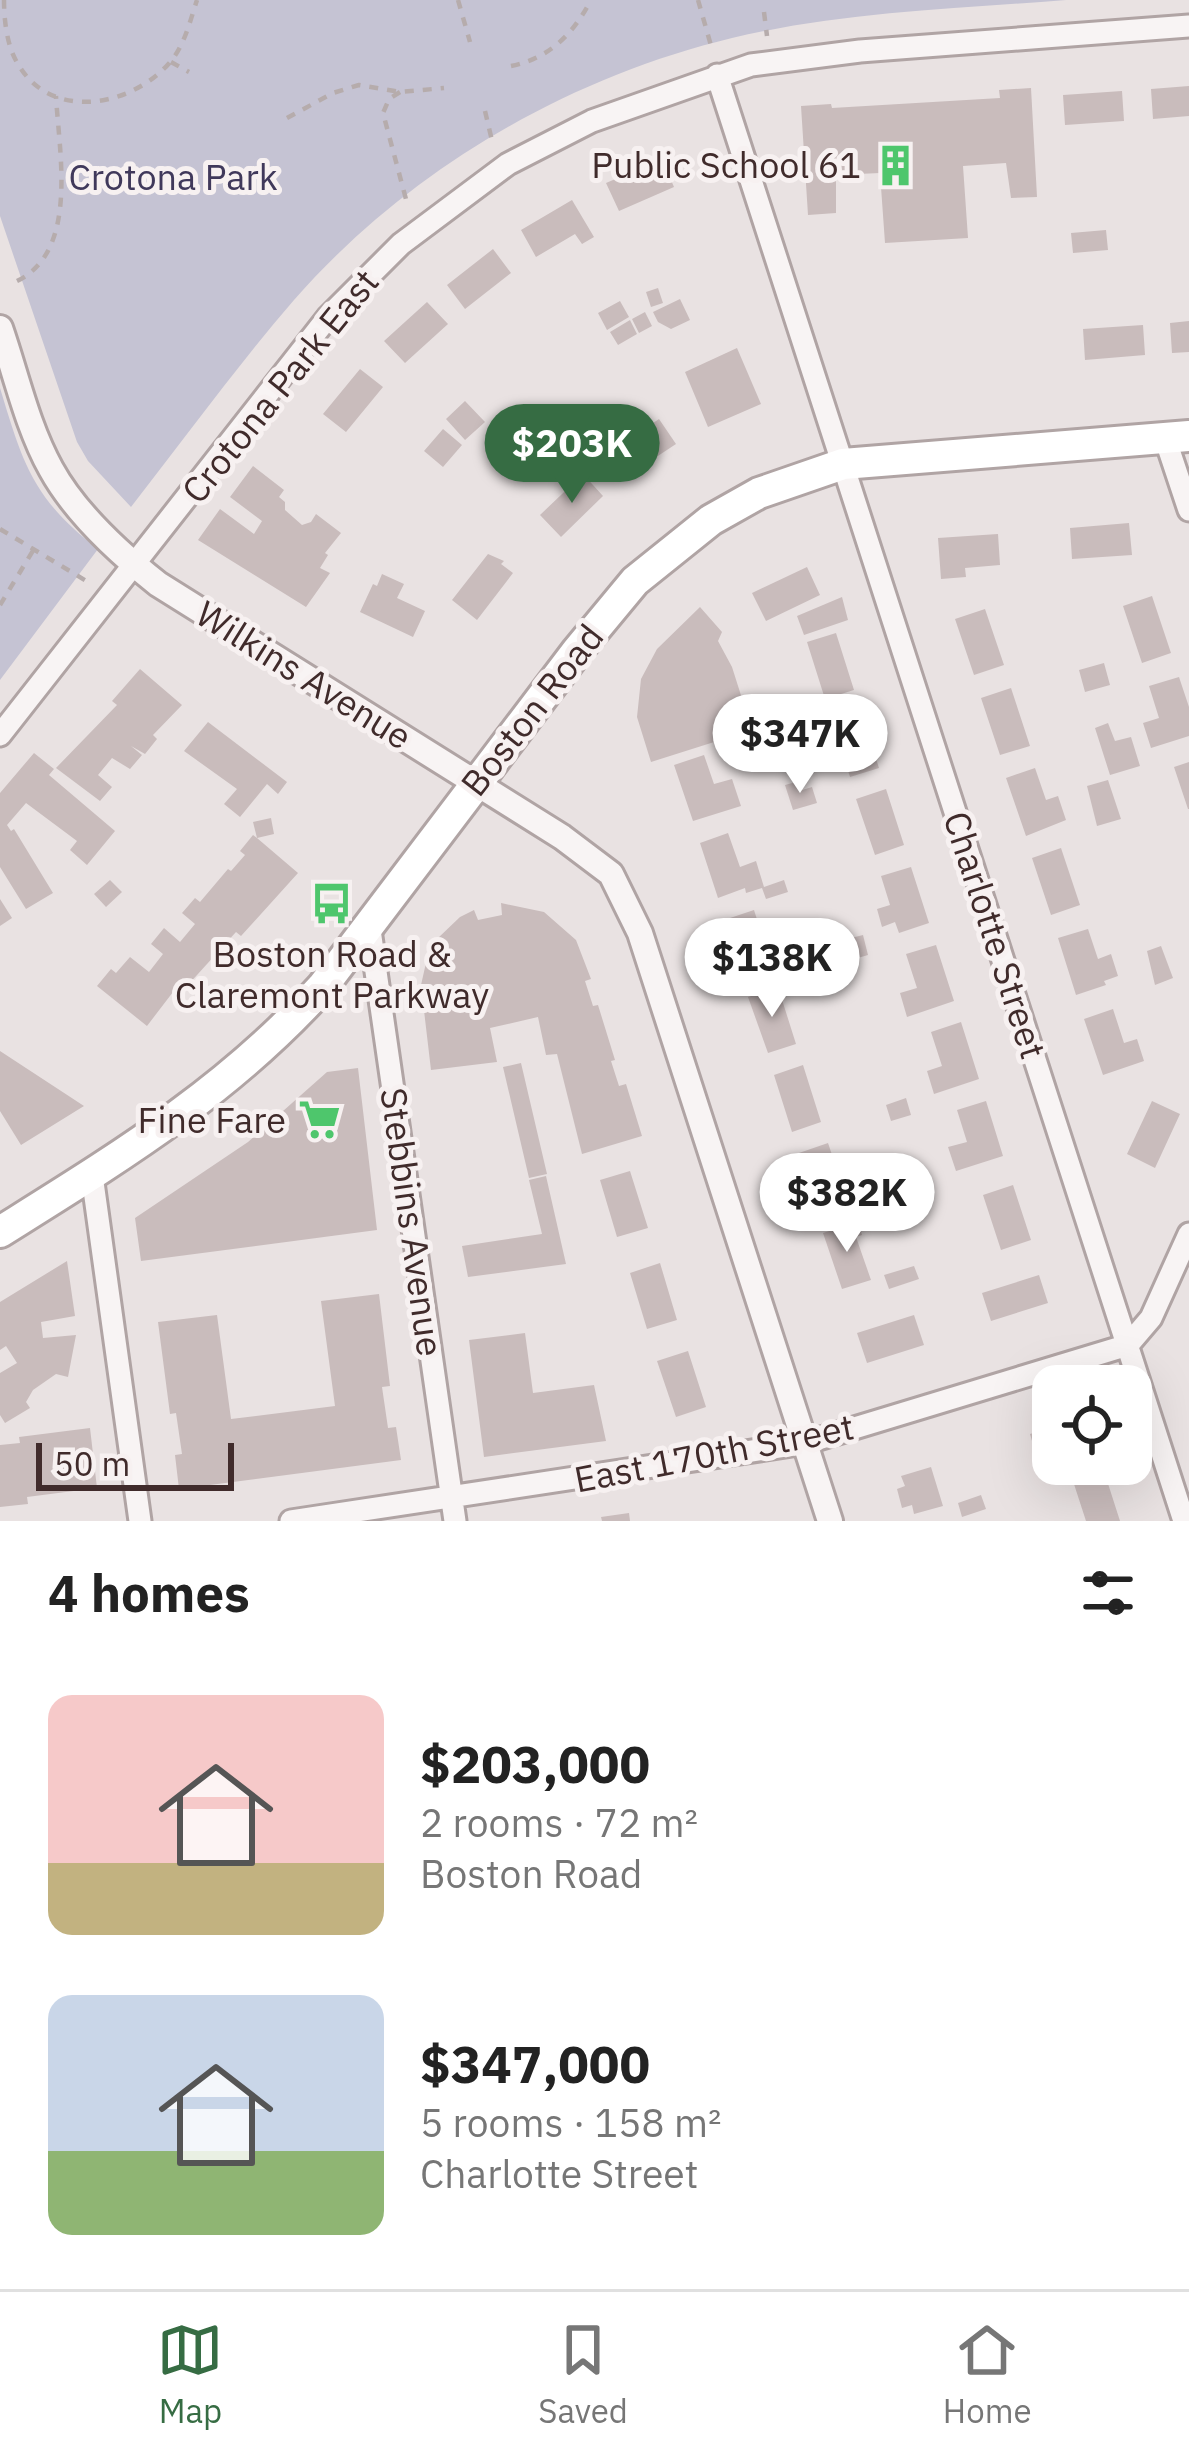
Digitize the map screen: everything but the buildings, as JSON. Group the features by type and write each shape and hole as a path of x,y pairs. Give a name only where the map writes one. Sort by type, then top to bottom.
{"main road":[{"name":"Boston Road","path":"0,1232 210,1095 255,1056 323,986 583,643 659,558 732,507 843,464 1177,437"}],"street":[{"name":"Crotona Park East","path":"0,735 328,317 401,244 470,190 548,141 650,97 770,62 1189,26"},
{"name":"Charlotte Street","path":"717,75 1184,1521"},
{"name":"Wilkins Avenue","path":"0,328 51,469 79,508 135,566 476,782 611,874 630,907 830,1521"},
{"path":"1177,437 1189,510"},
{"name":"Stebbins Avenue","path":"368,923 453,1510"},
{"path":"92,1174 140,1521"},
{"path":"1127,1345 1151,1318 1189,1234"},
{"name":"East 170th Street","path":"292,1521 453,1510 805,1443 1127,1345"}],"path":[{"path":"4,0 18,64 34,83 56,95 98,104 124,96 171,62 184,40 196,0"},
{"path":"458,0 470,42"},
{"path":"511,66 556,47 570,35 591,0"},
{"path":"698,0 712,49"},
{"path":"764,12 767,36"},
{"path":"171,62 189,72"},
{"path":"287,118 333,93 359,86 400,92 444,88"},
{"path":"400,92 383,112 407,203"},
{"path":"17,281 46,259 59,223 56,95"},
{"path":"484,111 493,145"},
{"path":"0,529 88,582"},
{"path":"0,605 34,549"}],"green space":[{"name":"Crotona Park","path":"0,0 1066,0 898,13 773,29 670,55 550,104 438,171 338,253 273,325 131,507 88,461 77,442 0,216"},
{"path":"0,388 33,478 58,513 98,549 0,680"}],"shaded area":[{"path":"810,733 821,737 825,748 821,759 810,763 799,759 795,748 799,737"}],"place":[{"name":"Public School 61","path":"895,165"},
{"name":"Boston Road & Claremont Parkway","path":"332,904"},
{"name":"Fine Fare","path":"320,1120"}]}
